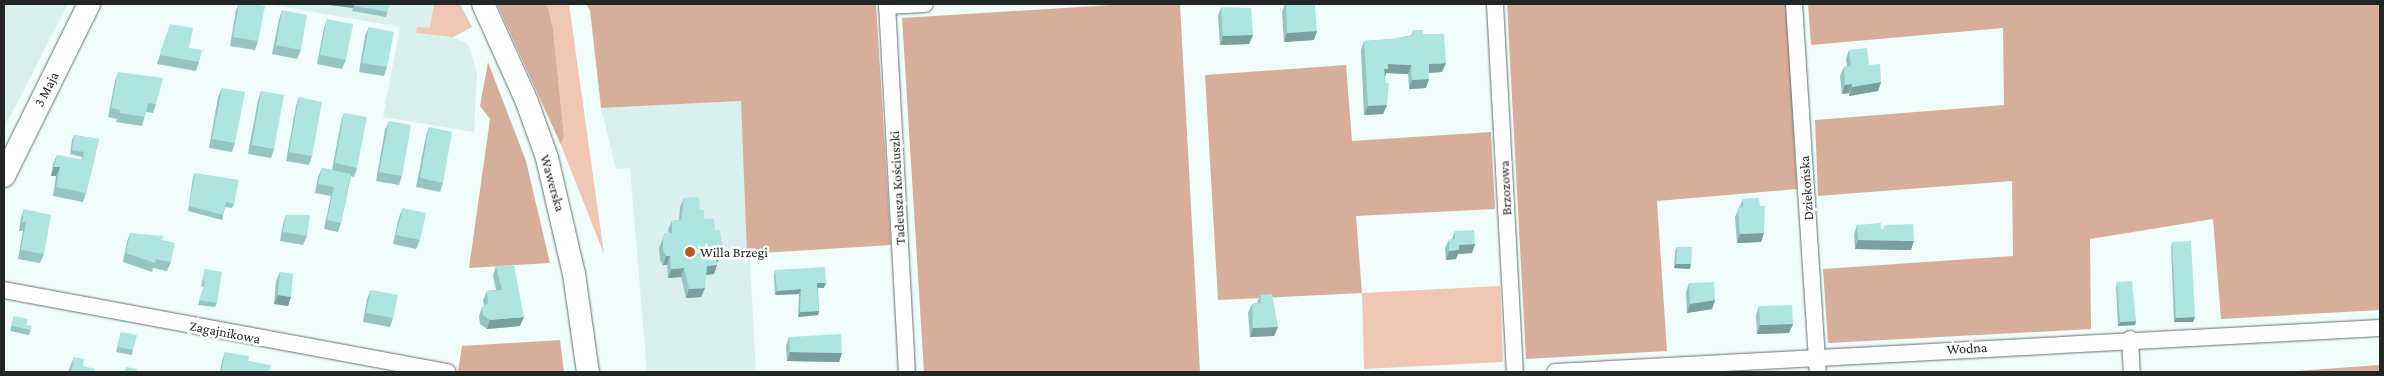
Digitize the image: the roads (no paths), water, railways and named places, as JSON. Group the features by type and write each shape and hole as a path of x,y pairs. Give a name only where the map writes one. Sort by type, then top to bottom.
{"main road":[{"name":"3 Maja","path":"4,176 89,4"},
{"name":"Wawerska","path":"483,4 527,102 547,158 574,274 588,372"}],"street":[{"path":"887,5 925,4"},
{"name":"Brzozowa","path":"1495,4 1515,372"},
{"name":"Dziekońska","path":"1794,4 1817,364"},
{"name":"Tadeusza Kościuszki","path":"887,5 907,372"},
{"name":"Zagajnikowa","path":"4,290 447,372"},
{"name":"Wodna","path":"1555,372 1817,364 2130,339 2380,328"},
{"path":"2130,339 2132,372"}],"place":[{"name":"Willa Brzegi","path":"690,252"}]}
